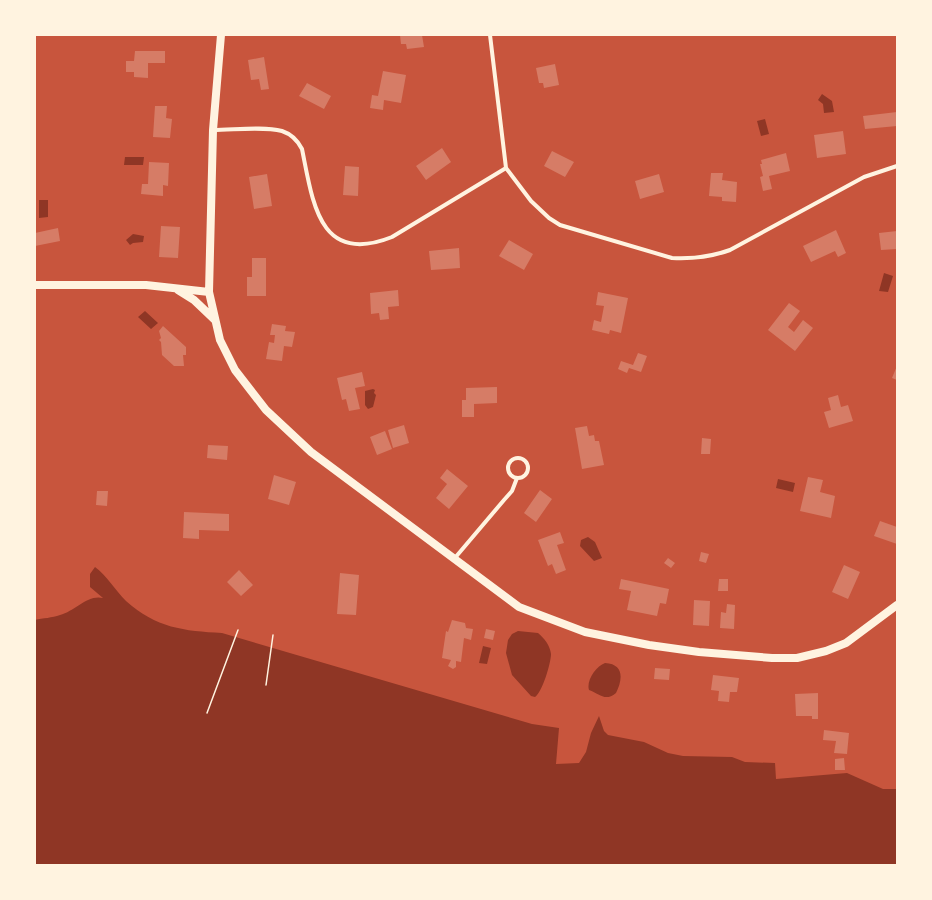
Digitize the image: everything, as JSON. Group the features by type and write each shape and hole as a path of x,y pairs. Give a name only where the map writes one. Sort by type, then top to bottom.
{"main road":[{"path":"221,35 213,130 209,292 215,320 224,350 235,370 266,410 311,452 507,600 533,614 606,637 713,654 786,658 820,653 846,643 897,605"},
{"path":"35,285 146,285 209,292"},
{"path":"174,287 194,300 215,320"}],"street":[{"path":"490,35 506,168 531,201 549,218 560,225 655,254 686,259 713,256 730,250 864,177 897,166"},
{"path":"213,130 282,131 290,135 298,142 302,149 314,204 320,220 336,237 356,244 374,244 392,237 506,168"},
{"path":"454,559 504,500 517,478 524,476 528,470 528,464 520,457 514,458 508,466 511,475 517,478"}],"path":[{"path":"207,714 238,630"},
{"path":"266,686 273,635"}],"shaded area":[{"path":"822,94 832,101 834,112 824,113 823,104 818,100"},
{"path":"765,119 769,134 761,136 757,121"},
{"path":"125,157 144,157 143,165 124,165"},
{"path":"39,200 48,200 48,217 39,218"},
{"path":"133,234 144,236 143,242 133,243 130,245 126,240"},
{"path":"884,273 893,276 888,292 879,291"},
{"path":"145,311 158,323 151,329 138,317"},
{"path":"375,390 374,393 376,395 373,407 368,409 365,405 365,391"},
{"path":"778,479 795,483 793,492 776,488"},
{"path":"588,537 595,542 602,558 594,561 580,546 581,540"},
{"path":"95,567 126,601 137,610 148,617 171,626 195,631 222,633 532,724 559,728 556,764 579,763 586,752 591,733 599,716 604,731 608,735 644,742 668,753 683,756 732,757 745,762 775,763 776,779 847,773 883,789 897,789 897,865 35,865 35,620 54,617 66,613 92,598 103,598 90,587 90,574"},
{"path":"518,631 538,633 546,642 551,654 546,677 535,697 531,696 512,675 506,653 508,640 512,634"},
{"path":"483,646 491,648 487,664 479,663"},
{"path":"605,663 616,666 619,669 621,678 616,693 609,697 602,696 589,690 588,686 592,674 598,667"}],"building":[{"path":"400,35 422,35 424,47 407,49 406,44 401,44"},
{"path":"135,51 165,51 165,63 148,63 148,78 134,77 134,72 126,72 126,61 134,61"},
{"path":"264,57 269,89 261,90 259,79 251,80 248,60"},
{"path":"555,64 559,85 544,88 543,83 539,83 536,68"},
{"path":"383,71 406,75 401,103 384,100 383,110 370,108 372,95 378,96"},
{"path":"307,83 331,96 324,109 299,96"},
{"path":"155,106 167,106 166,118 172,119 170,138 153,137"},
{"path":"897,112 897,126 865,129 863,116"},
{"path":"843,131 846,154 817,158 814,135"},
{"path":"442,148 451,162 426,180 416,166"},
{"path":"552,151 574,162 565,177 544,166"},
{"path":"786,153 790,171 769,176 772,189 763,191 760,177 763,176 760,164 762,164 761,160"},
{"path":"149,162 169,163 168,186 163,185 163,196 141,194 142,184 148,184"},
{"path":"345,166 359,167 358,196 343,195"},
{"path":"711,173 723,173 722,180 737,182 736,202 722,201 722,197 709,196"},
{"path":"267,174 272,206 254,209 249,177"},
{"path":"659,174 664,192 640,199 635,181"},
{"path":"161,226 180,227 178,258 159,257"},
{"path":"58,228 60,241 35,246 35,233"},
{"path":"836,230 846,253 838,257 835,251 811,262 803,246"},
{"path":"897,231 897,249 881,250 879,233"},
{"path":"509,240 533,254 524,270 499,256"},
{"path":"459,248 460,268 431,270 429,251"},
{"path":"252,258 266,258 266,296 247,296 247,277 252,277"},
{"path":"398,290 399,306 388,307 389,319 380,320 379,313 371,314 370,293"},
{"path":"598,292 628,298 621,333 610,330 609,334 592,330 594,320 601,322 604,306 596,305"},
{"path":"789,303 800,311 788,327 794,332 803,320 813,328 795,351 768,330"},
{"path":"272,324 286,326 285,331 295,332 292,347 284,346 282,361 266,359 269,342 274,343 275,335 270,335"},
{"path":"163,326 186,347 186,355 183,355 184,366 174,366 162,355 159,331"},
{"path":"638,353 647,356 641,372 629,368 627,373 618,369 621,361 633,365"},
{"path":"897,366 897,380 892,378"},
{"path":"362,372 365,386 355,388 360,409 349,411 346,399 342,400 337,378"},
{"path":"497,387 497,403 474,404 474,417 462,417 462,400 466,400 466,388"},
{"path":"838,395 841,407 848,405 853,421 829,428 824,412 831,410 828,398"},
{"path":"404,425 409,443 393,448 388,430"},
{"path":"587,426 589,436 594,435 595,441 599,441 604,465 582,469 575,428"},
{"path":"385,431 392,449 377,455 370,437"},
{"path":"702,438 711,439 710,454 701,454"},
{"path":"208,445 228,446 227,460 207,458"},
{"path":"447,469 468,486 449,509 436,498 447,484 440,478"},
{"path":"274,475 296,482 289,505 268,499"},
{"path":"808,477 823,480 820,492 835,496 831,518 800,511"},
{"path":"540,490 552,499 536,522 524,513"},
{"path":"97,491 108,491 107,506 96,505"},
{"path":"184,512 229,514 229,531 199,530 199,539 183,538"},
{"path":"880,521 897,527 897,544 874,536"},
{"path":"560,532 564,543 557,545 566,570 556,574 552,564 548,566 538,540"},
{"path":"701,552 709,554 706,563 699,561"},
{"path":"668,558 675,563 671,568 664,563"},
{"path":"844,565 860,572 848,599 832,592"},
{"path":"239,570 253,585 241,596 227,582"},
{"path":"340,573 359,575 356,615 337,614"},
{"path":"621,579 669,589 666,604 660,603 657,616 627,610 631,591 619,589"},
{"path":"719,579 728,579 728,591 718,591"},
{"path":"694,600 710,601 709,626 693,625"},
{"path":"727,604 735,605 734,629 720,628 721,612 726,613"},
{"path":"452,620 465,623 466,628 473,629 471,640 464,638 461,662 456,661 456,667 453,669 448,666 451,660 442,658 446,631 448,632"},
{"path":"486,629 495,631 493,640 484,638"},
{"path":"655,668 670,669 669,680 654,679"},
{"path":"713,675 739,678 737,692 730,692 729,702 718,701 719,691 711,690"},
{"path":"818,693 818,719 812,719 812,716 796,716 795,694"},
{"path":"824,730 849,733 847,754 834,753 836,741 823,740"},
{"path":"844,758 845,770 835,770 835,759"}]}
